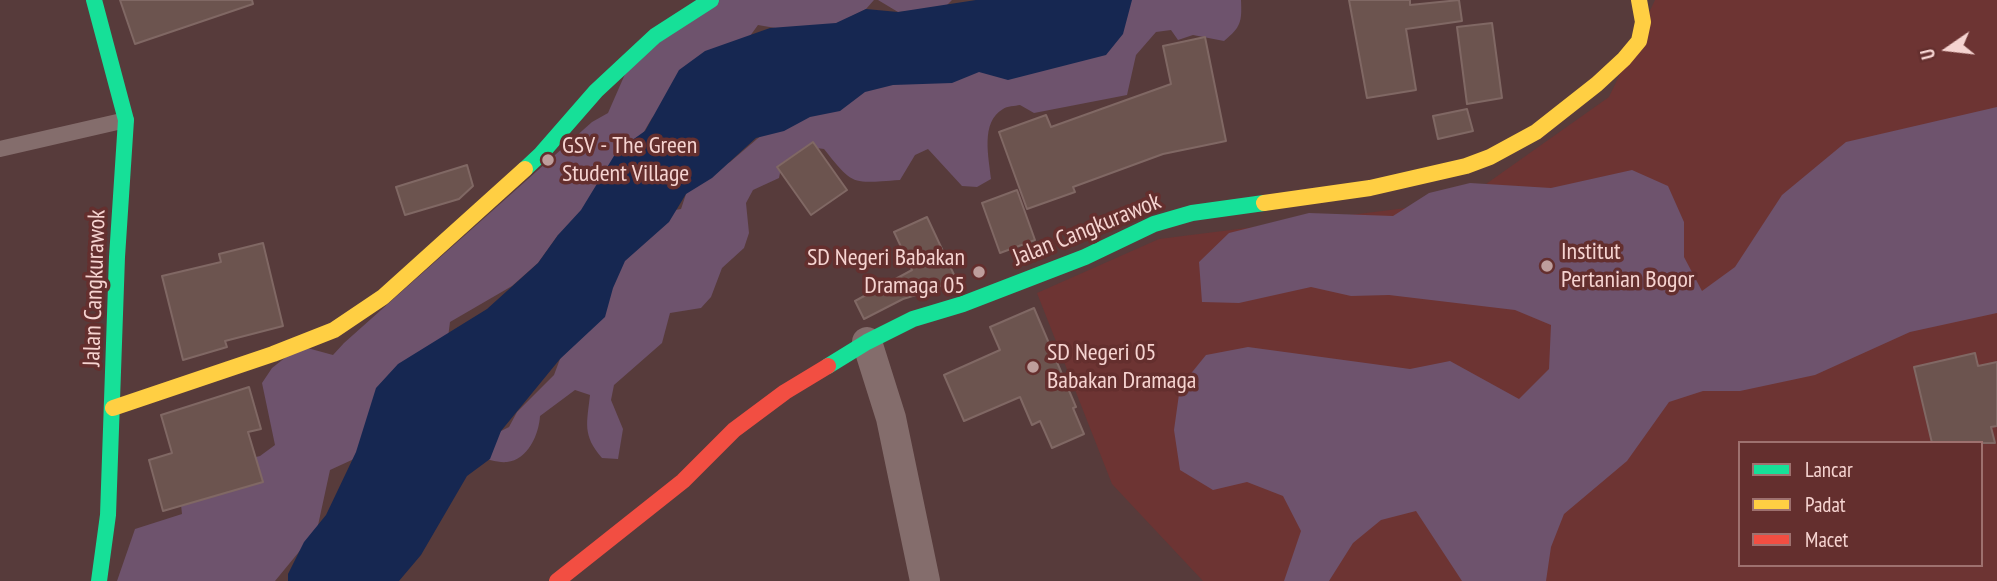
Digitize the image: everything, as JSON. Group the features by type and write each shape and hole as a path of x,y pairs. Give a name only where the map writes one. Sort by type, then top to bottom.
{"street":[{"name":"Jalan Cangkurawok","path":"94,0 126,120 117,257 108,515 99,581"},
{"path":"113,408 334,331 383,297 541,154 596,91 655,36 711,0"},
{"name":"Jalan Cangkurawok","path":"557,581 683,481 734,430 785,392 867,342 914,319 963,304 1085,257 1154,224 1192,213 1370,188 1466,166 1490,157 1535,132 1597,84 1624,59 1639,41 1643,22 1639,0"},
{"path":"867,342 891,418 925,581"}],"lane":[{"path":"0,149 126,120"}],"shaded area":[{"path":"697,0 874,0 866,9 816,35 758,25 739,51 652,118 586,225 558,235 538,263 512,286 450,322 446,353 367,453 330,470 317,530 275,581 117,581 135,529 182,514 178,477 260,456 275,445 262,383 272,368 300,346 333,355 592,122 608,113 636,49"},
{"path":"878,0 952,0 942,10 898,12"},
{"path":"1100,0 1241,0 1241,14 1237,28 1224,41 1193,35 1178,40 1171,30 1156,32 1136,55 1127,95 1034,113 1020,105 1003,109 991,122 989,131 991,179 977,187 962,186 928,149 915,155 900,180 863,182 849,176 824,149 809,147 782,163 779,178 753,190 746,203 749,233 744,248 722,268 711,297 701,308 670,313 662,343 614,385 611,400 623,429 618,459 602,458 591,442 587,428 590,395 575,390 540,416 535,438 521,457 504,462 479,457 501,431 509,427 517,412 554,375 613,259 663,212 681,209 686,194 701,175 730,162 797,105"},
{"name":"Institut Pertanian Bogor","path":"1655,0 1997,0 1997,581 1203,581 1112,484 1037,293 1159,239 1462,201 1609,97"},
{"path":"1997,107 1997,313 1910,332 1815,375 1740,391 1703,391 1669,402 1627,461 1564,514 1551,547 1546,581 1462,581 1416,511 1381,520 1353,543 1329,581 1284,581 1301,531 1283,496 1247,482 1213,490 1180,470 1174,430 1180,387 1206,355 1248,347 1410,369 1450,361 1519,399 1549,369 1551,325 1515,310 1389,295 1351,296 1311,287 1239,303 1202,302 1199,262 1229,233 1309,213 1393,216 1429,193 1470,183 1551,188 1632,170 1668,186 1684,222 1684,257 1702,291 1735,267 1782,195 1846,142"}],"water":[{"path":"976,0 1132,0 1123,34 1106,55 1008,80 979,72 952,83 893,85 865,92 840,111 810,117 784,131 756,138 712,178 686,194 669,222 625,261 613,288 605,317 560,359 501,431 490,459 467,476 421,555 399,581 288,581 288,574 304,542 326,515 356,452 376,388 398,364 487,309 538,263 558,235 581,210 617,151 645,131 679,70 705,51 770,28 836,23 866,9 898,12"}],"building":[{"path":"120,0 252,0 253,4 135,44"},
{"path":"1349,0 1410,0 1410,5 1459,0 1462,21 1406,29 1416,90 1367,98"},
{"path":"1492,23 1502,98 1467,104 1457,27"},
{"path":"1205,37 1226,141 1163,154 1073,187 1075,192 1027,209 999,132 1046,115 1051,127 1171,84 1163,46"},
{"path":"1467,109 1473,131 1438,139 1433,116"},
{"path":"813,142 847,190 811,215 777,167"},
{"path":"467,165 473,186 459,199 405,215 396,187"},
{"path":"1017,190 1035,240 1000,253 982,203"},
{"path":"927,217 956,279 903,299 864,319 855,301 912,270 894,232"},
{"path":"263,243 283,326 225,341 227,347 183,360 162,276 221,262 219,254"},
{"name":"SD Negeri 05 Babakan Dramaga","path":"1034,308 1076,407 1073,408 1084,434 1052,448 1040,421 1032,425 1020,397 964,421 944,375 1000,350 990,327"},
{"path":"1975,353 1978,366 1997,362 1997,426 1991,427 1995,443 1932,441 1914,367"},
{"path":"249,387 261,429 248,432 263,482 163,511 149,460 172,453 161,415"}],"traffic: fast":[{"path":"94,0 126,120 117,257 108,515 99,581"},
{"path":"525,169 596,91 655,36 711,0"},
{"path":"828,366 867,342 913,319 963,304 1085,257 1154,224 1192,213 1264,203"}],"traffic: slow":[{"path":"1264,203 1370,188 1466,166 1490,157 1536,132 1624,59 1639,41 1643,22 1639,0"},
{"path":"113,408 273,354 334,330 383,297 525,169"}],"traffic: jam":[{"path":"557,581 683,481 734,430 785,392 828,366"}],"place":[{"name":"GSV - The Green Student Village","path":"548,160"},
{"name":"Institut Pertanian Bogor","path":"1547,266"},
{"name":"SD Negeri Babakan Dramaga 05","path":"979,272"},
{"name":"SD Negeri 05 Babakan Dramaga","path":"1033,367"}]}
